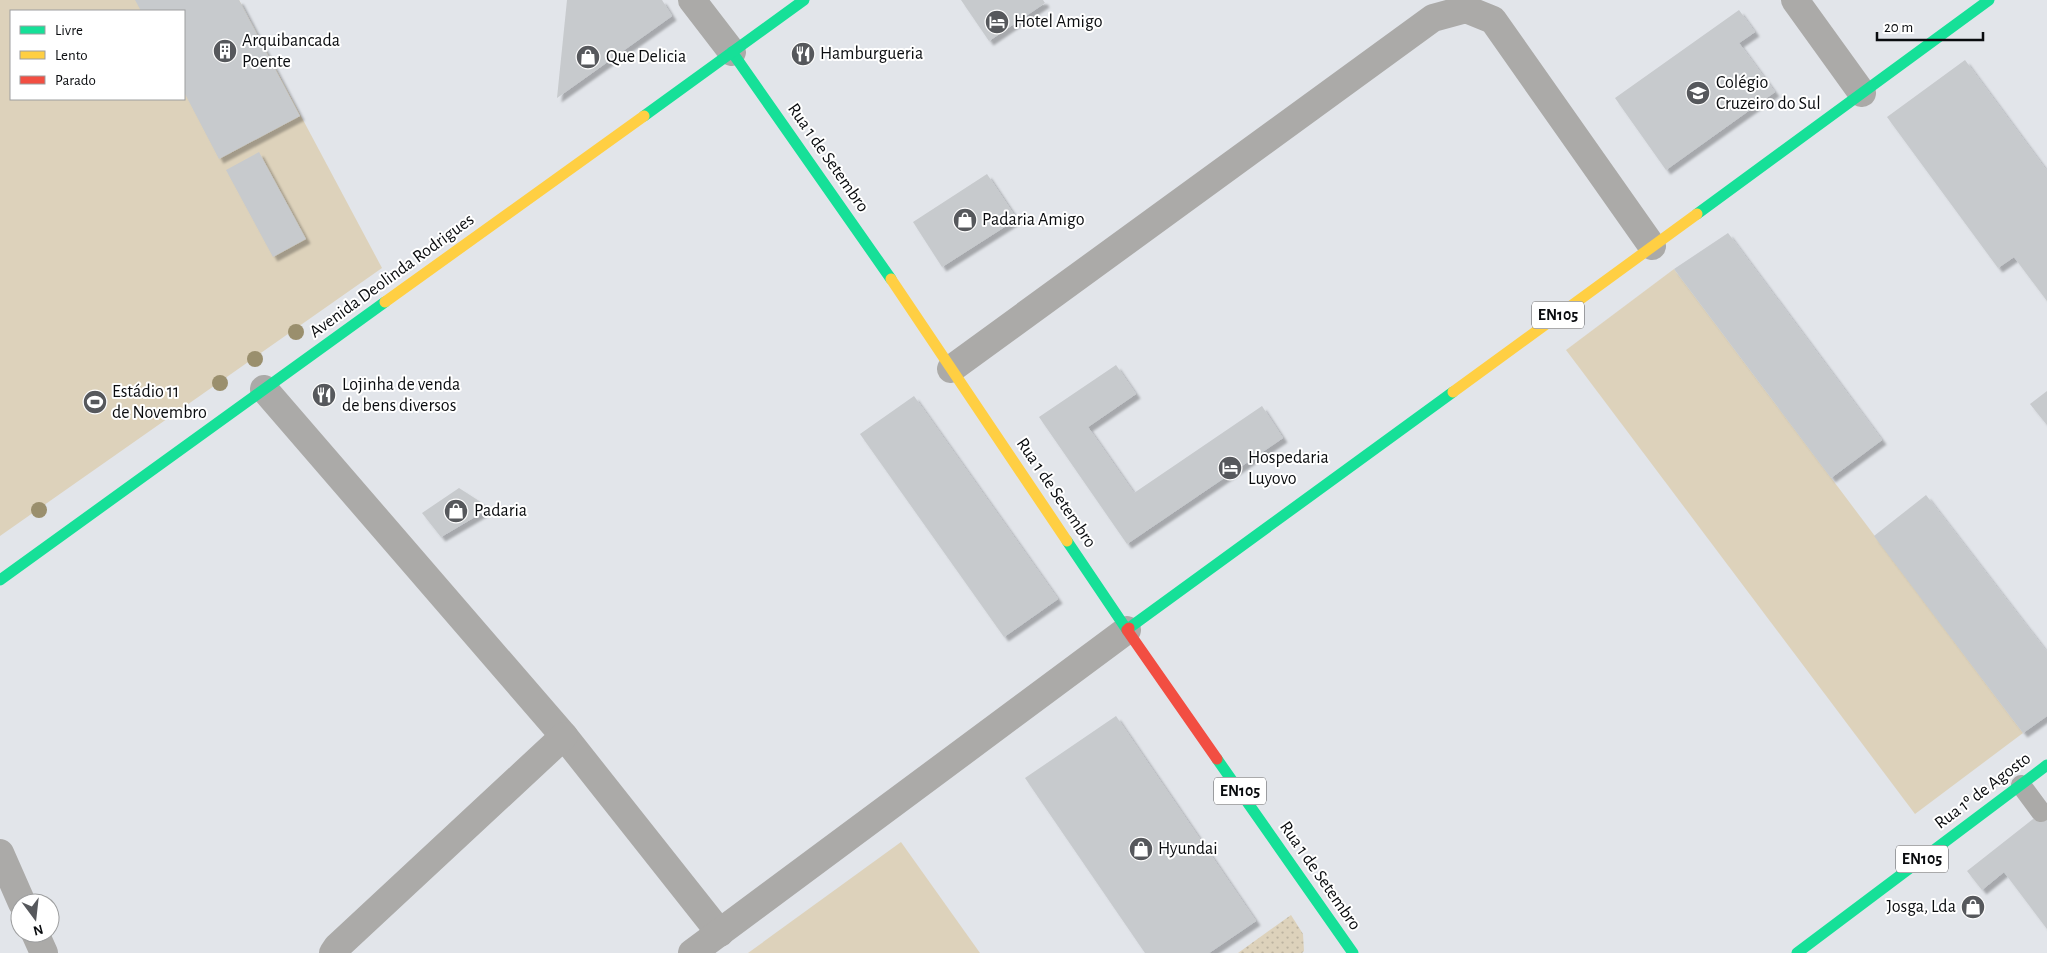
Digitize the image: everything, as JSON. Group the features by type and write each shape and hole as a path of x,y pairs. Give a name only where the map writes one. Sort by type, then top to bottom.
{"main road":[{"name":"Avenida Deolinda Rodrigues","path":"0,580 804,0"},
{"name":"EN105","path":"1127,630 1989,0"},
{"name":"Rua 1 de Setembro","path":"732,52 846,214 1127,630 1353,953"},
{"name":"Rua 1º de Agosto","path":"1796,953 2047,765"}],"street":[{"path":"692,0 732,52"},
{"path":"1795,0 1862,93"},
{"path":"951,369 1433,18 1466,9 1493,20 1652,246"},
{"path":"264,389 564,736 720,933"},
{"path":"692,953 1127,630"},
{"path":"333,953 337,947 564,736"},
{"path":"0,853 18,893"}],"lane":[{"path":"2020,785 2041,812"}],"shaded area":[{"name":"Estádio 11 de Novembro","path":"0,0 239,0 382,268 0,536"},
{"path":"1674,269 2023,733 1915,814 1566,350"},
{"path":"901,842 980,953 748,953"},
{"path":"1291,915 1303,934 1304,951 1302,953 1238,953"}],"building":[{"name":"Arquibancada Poente","path":"135,0 239,0 300,116 219,159 185,94 185,10 140,10"},
{"name":"Que Delicia","path":"567,0 662,0 672,16 557,98"},
{"name":"Hotel Amigo","path":"961,0 1043,0 1045,3 989,41"},
{"name":"Colégio Cruzeiro do Sul","path":"1739,10 1755,32 1739,43 1775,92 1666,170 1615,98"},
{"path":"1965,60 2047,171 2047,301 2014,257 1998,268 1887,117"},
{"path":"259,152 306,239 273,257 226,170"},
{"name":"Padaria Amigo","path":"987,174 1017,219 942,267 913,222"},
{"path":"1728,233 1882,440 1831,478 1674,269"},
{"path":"1116,365 1136,394 1088,427 1134,493 1262,406 1283,438 1127,544 1039,417"},
{"path":"2047,391 2047,425 2030,404"},
{"path":"914,396 1058,599 1004,637 860,434"},
{"name":"Padaria","path":"459,488 490,508 441,537 422,513"},
{"path":"1926,495 2047,652 2047,716 2023,733 1874,536"},
{"name":"Hyundai","path":"1116,716 1256,921 1209,953 1145,953 1025,778"},
{"path":"2047,808 2047,929 2004,872 1982,890 1967,871"}],"traffic: fast":[{"path":"644,116 804,0"},
{"path":"1697,214 1989,0"},
{"path":"732,52 891,279"},
{"path":"0,580 385,302"},
{"path":"1129,628 1453,392"},
{"path":"1067,541 1127,630"},
{"path":"1217,759 1353,953"},
{"path":"1797,953 2047,765"}],"traffic: slow":[{"path":"385,302 644,116"},
{"path":"1453,392 1697,214"},
{"path":"891,279 1067,541"}],"traffic: jam":[{"path":"1129,628 1127,630 1217,759"}],"place":[{"name":"Hotel Amigo","path":"997,22"},
{"name":"Arquibancada Poente","path":"225,51"},
{"name":"Hamburgueria","path":"803,54"},
{"name":"Que Delicia","path":"588,57"},
{"name":"Colégio Cruzeiro do Sul","path":"1698,93"},
{"name":"Padaria Amigo","path":"965,220"},
{"name":"Lojinha de venda de bens diversos","path":"324,395"},
{"name":"Estádio 11 de Novembro","path":"95,402"},
{"name":"Hospedaria Luyovo","path":"1230,468"},
{"name":"Padaria","path":"456,511"},
{"name":"Hyundai","path":"1141,849"},
{"name":"Josga, Lda","path":"1973,907"}]}
